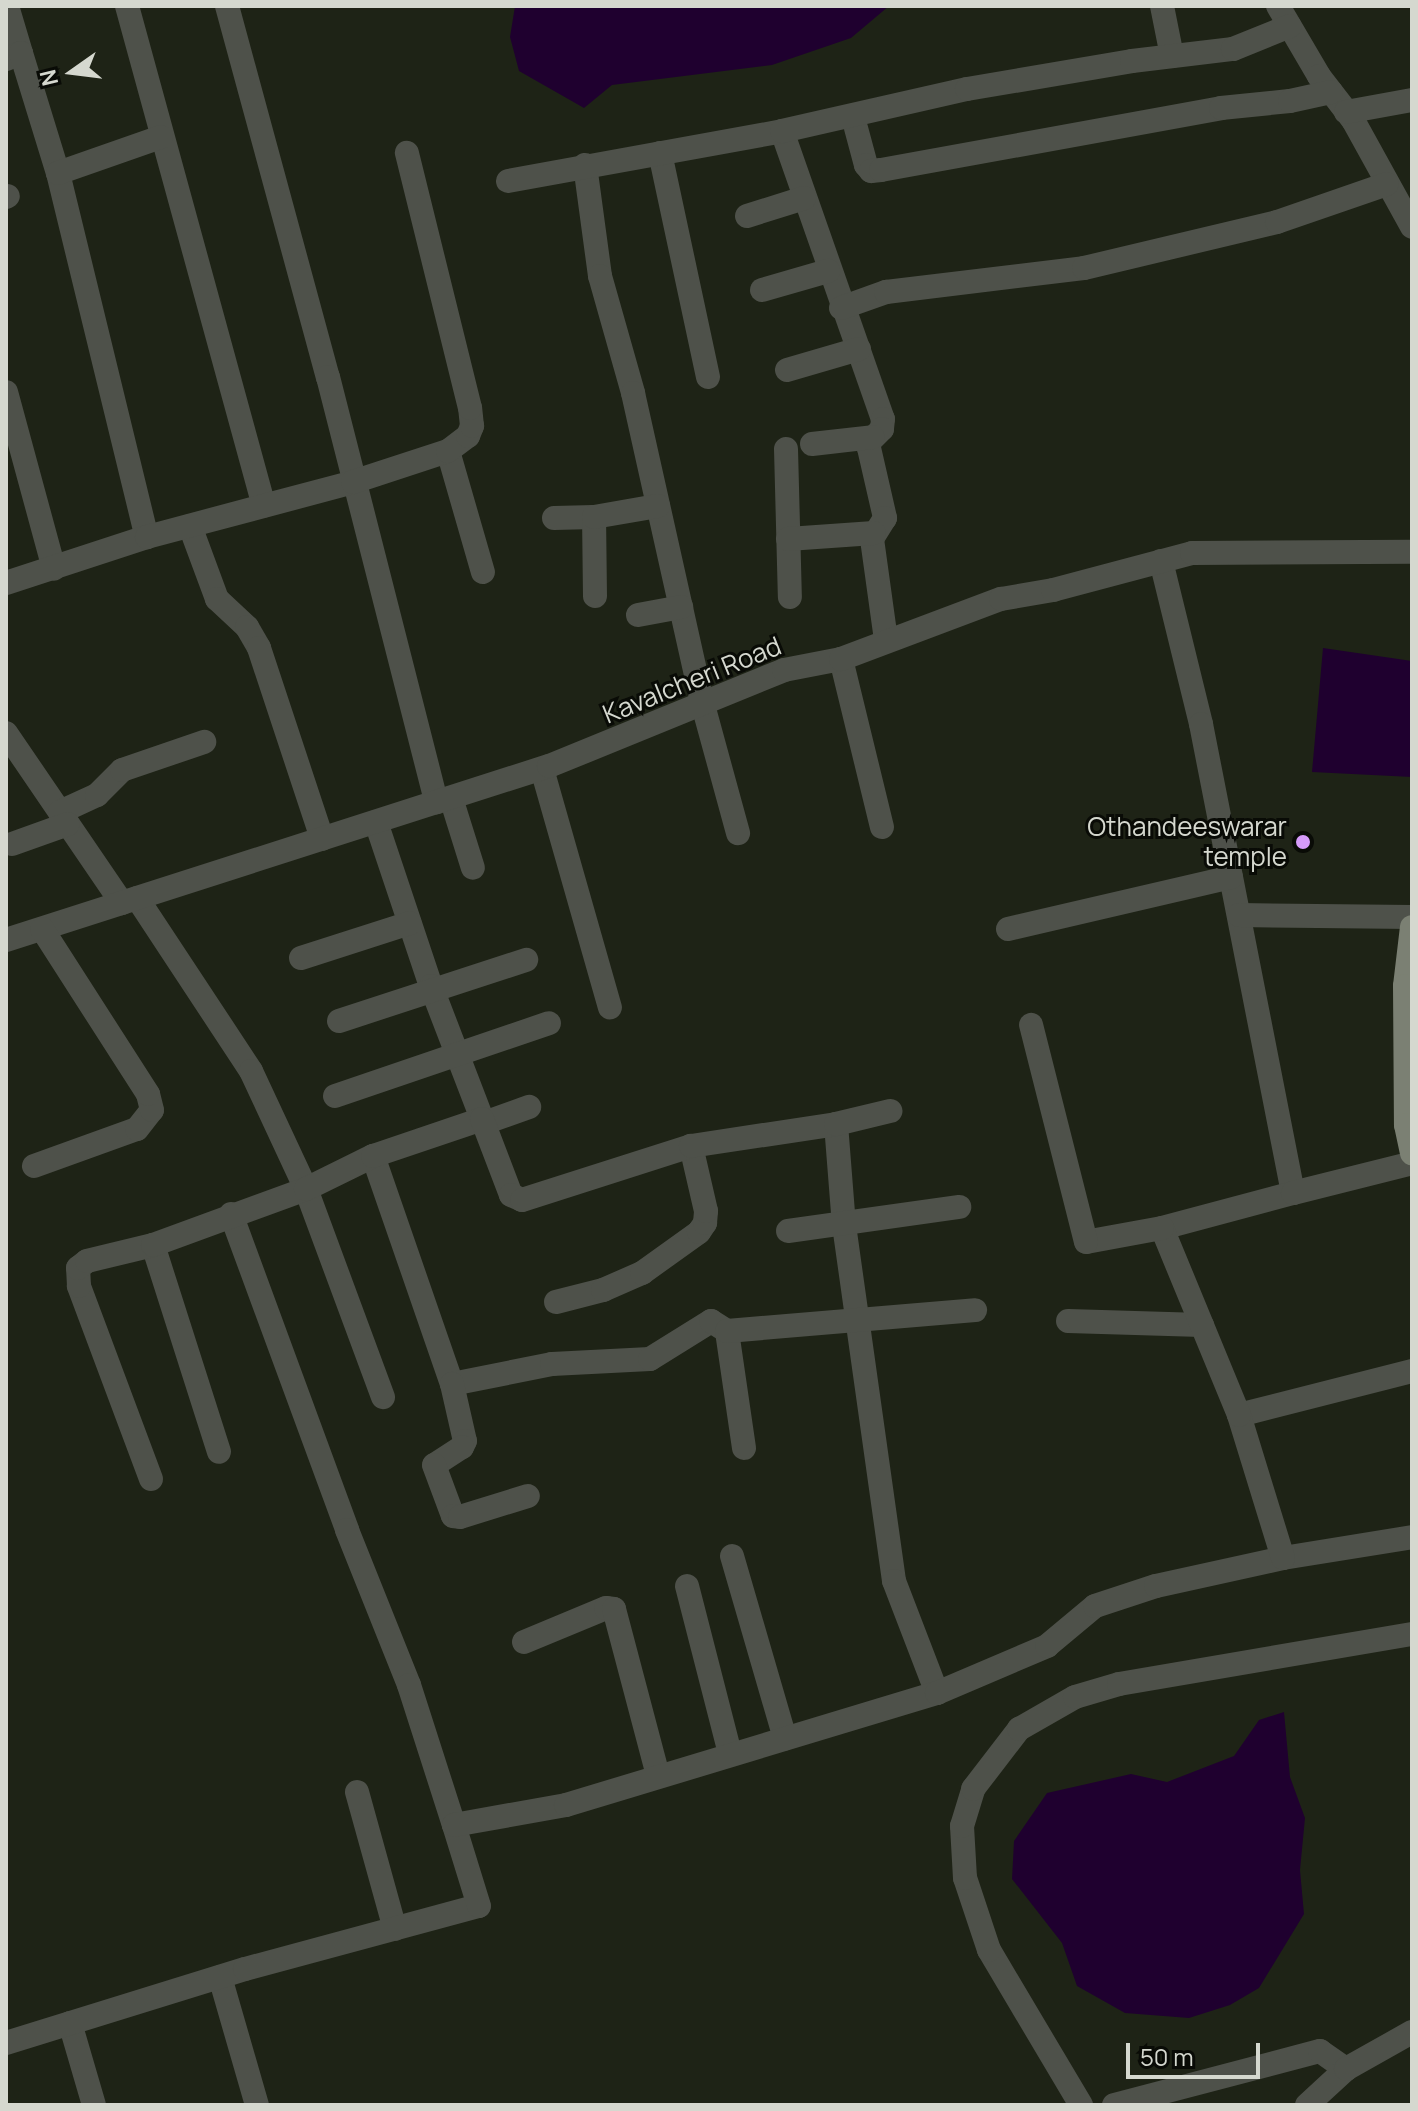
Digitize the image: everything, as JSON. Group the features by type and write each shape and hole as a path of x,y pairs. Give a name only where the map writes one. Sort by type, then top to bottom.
{"main road":[{"path":"1412,927 1406,1125 1412,1153"}],"street":[{"path":"7,6 13,56 58,173 147,537"},
{"path":"127,6 264,506"},
{"path":"227,6 328,377 353,482 444,800 473,868"},
{"path":"1162,6 1172,56"},
{"path":"508,181 782,131 967,89 1233,49 1284,16 1346,112 1412,227"},
{"path":"856,128 866,165 871,171 1221,108 1290,101 1331,92"},
{"path":"1346,112 1412,100"},
{"path":"782,131 883,423 869,448 885,518 874,533 886,640"},
{"path":"58,173 161,137"},
{"path":"6,583 147,537 353,482 448,451 468,436 472,426 470,408 407,153"},
{"path":"660,153 708,377"},
{"path":"585,165 600,276 633,393 703,705 738,833"},
{"path":"841,308 886,292 1084,268 1277,222 1387,184"},
{"path":"747,216 804,198"},
{"path":"762,290 828,271"},
{"path":"787,370 859,349"},
{"path":"6,392 54,569"},
{"path":"812,444 873,437"},
{"path":"786,449 790,597"},
{"path":"448,451 483,572"},
{"path":"554,518 594,517 658,506"},
{"path":"594,517 595,596"},
{"path":"190,526 217,599 247,627 259,648 322,839"},
{"path":"788,539 874,533"},
{"name":"Kavalcheri Road","path":"6,940 542,769 784,670 841,659 1001,599 1053,590 1192,553 1412,552"},
{"path":"1161,561 1201,724 1293,1193"},
{"path":"638,615 681,607"},
{"path":"841,659 882,827"},
{"path":"6,733 64,818 130,900 251,1071 306,1189 383,1397"},
{"path":"12,844 64,818 97,795 122,770 204,742"},
{"path":"542,769 610,1007"},
{"path":"376,822 433,991 511,1195 522,1200 691,1146 836,1124 890,1111"},
{"path":"1008,929 1231,877"},
{"path":"1239,915 1412,917"},
{"path":"301,958 410,923"},
{"path":"34,1166 137,1129 152,1110 148,1094 42,929"},
{"path":"339,1021 526,960"},
{"path":"335,1096 549,1023"},
{"path":"1031,1025 1086,1242 1162,1228 1412,1163"},
{"path":"151,1479 77,1276 78,1268 87,1261 153,1245 306,1189 373,1156 529,1107"},
{"path":"836,1124 856,1320 894,1581 937,1693"},
{"path":"556,1302 603,1290 642,1273 699,1232 705,1223 706,1211 691,1146"},
{"path":"373,1156 452,1384 465,1441 462,1447 434,1465 453,1516 460,1517 528,1496"},
{"path":"788,1231 959,1207"},
{"path":"6,2043 220,1977 479,1906 409,1685 347,1530 231,1214"},
{"path":"1162,1228 1239,1415 1283,1558"},
{"path":"153,1245 219,1452"},
{"path":"452,1384 552,1364 650,1359 711,1321 727,1331 975,1310"},
{"path":"1068,1321 1202,1325"},
{"path":"727,1331 744,1448"},
{"path":"1239,1415 1412,1371"},
{"path":"454,1825 566,1805 937,1693 1047,1646 1095,1606 1156,1586 1283,1558 1412,1537"},
{"path":"732,1556 785,1738"},
{"path":"687,1586 730,1754"},
{"path":"524,1642 606,1608 614,1609 658,1775"},
{"path":"1081,2105 989,1950 965,1878 962,1826 973,1789 1019,1729 1075,1697 1119,1684 1412,1634"},
{"path":"357,1792 395,1929"},
{"path":"220,1977 257,2105"},
{"path":"70,2023 94,2105"},
{"path":"1307,2105 1346,2069 1412,2032"},
{"path":"1114,2105 1320,2051 1346,2069"}],"shaded area":[{"path":"515,6 889,6 851,38 772,65 612,85 584,108 519,71 510,37"},
{"path":"1323,648 1412,661 1412,777 1312,772"},
{"path":"1284,1712 1290,1777 1305,1818 1300,1870 1304,1914 1259,1988 1230,2005 1189,2018 1125,2013 1077,1986 1062,1943 1012,1879 1014,1841 1047,1793 1131,1774 1167,1782 1234,1756 1259,1720"}],"place":[{"name":"Othandeeswarar temple","path":"1303,842"}]}
